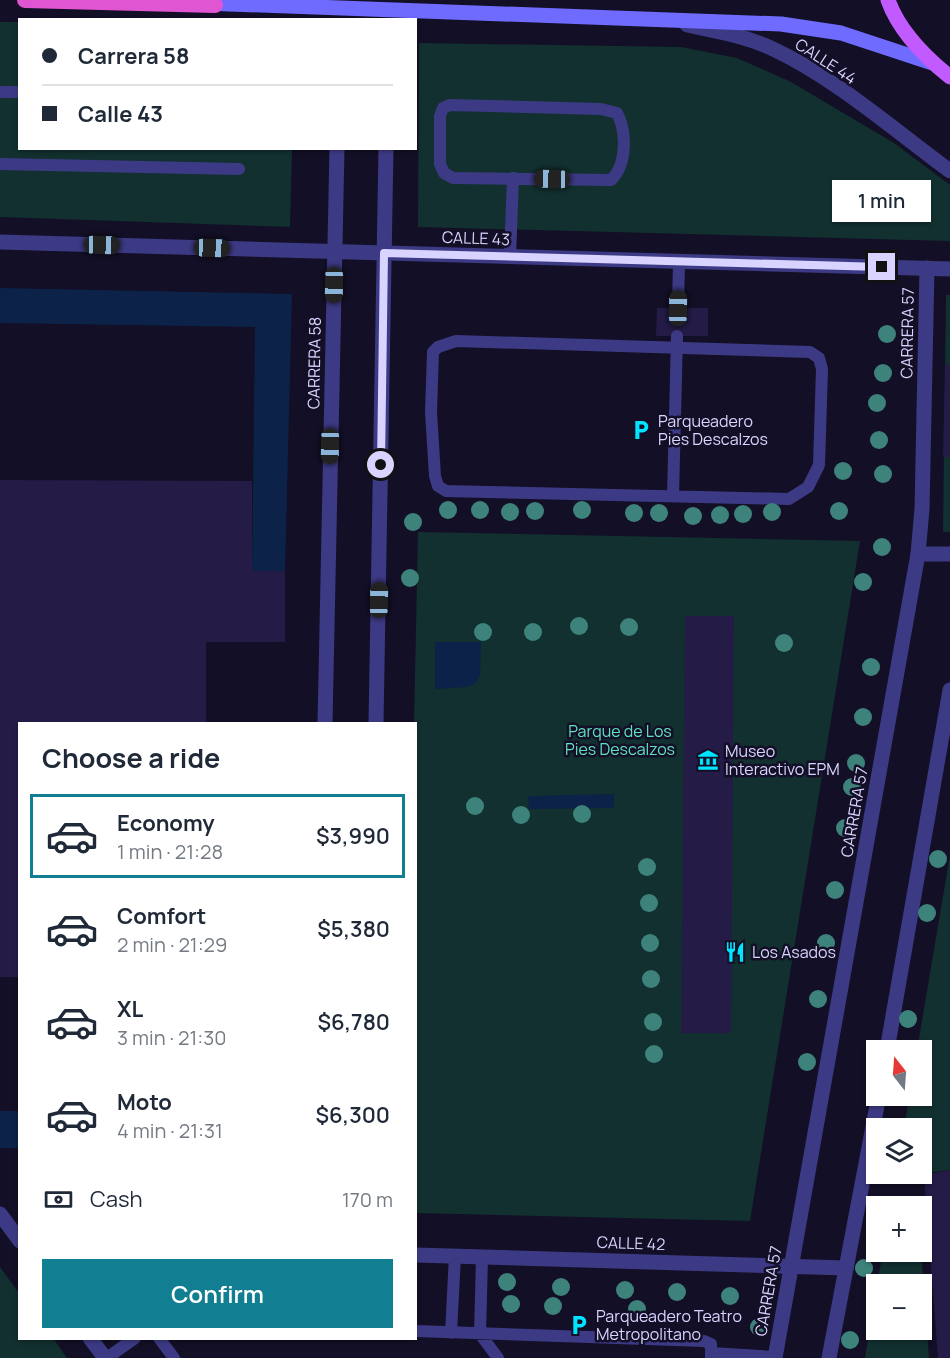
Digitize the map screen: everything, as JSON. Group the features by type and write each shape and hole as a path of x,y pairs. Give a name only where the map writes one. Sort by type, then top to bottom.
{"highway":[{"path":"25,0 215,5"}],"main road":[{"name":"CALLE 44","path":"182,0 215,5 340,14 664,20 812,27 841,33 932,63"},
{"path":"889,4 909,36 932,63 950,77"}],"street":[{"name":"CALLE 44","path":"664,20 742,36 772,48 839,89 950,171"},
{"name":"CARRERA 58","path":"325,722 337,150"},
{"path":"376,722 386,150"},
{"name":"CALLE 43","path":"0,242 950,269"},
{"name":"CARRERA 57","path":"775,1357 918,554 922,509 927,268"},
{"path":"918,554 950,554"},
{"path":"889,1040 950,690"},
{"path":"829,1358 877,1106"},
{"path":"0,1214 18,1239"},
{"name":"CALLE 42","path":"417,1255 846,1268"},
{"path":"92,1340 106,1358"}],"lane":[{"path":"0,92 18,92"},
{"path":"450,105 590,108 617,113 623,124 622,165 611,180 513,178 453,178 444,173 441,164 440,116 444,108 450,105"},
{"path":"0,164 239,169"},
{"path":"510,257 513,178"},
{"path":"678,308 679,262"},
{"path":"456,341 677,342 810,352 819,358 822,369 819,465 808,487 789,499 446,491 438,486 435,476 431,412 433,352 438,347 456,341"},
{"path":"673,496 677,342"},
{"path":"452,1333 455,1256"},
{"path":"482,1257 480,1334 498,1358"},
{"path":"417,1331 704,1341 711,1344 711,1356 775,1357"},
{"path":"106,1358 132,1340"},
{"path":"158,1358 172,1354 161,1340"}],"green space":[{"path":"0,22 18,22 18,150 292,150 290,227 0,217"},
{"path":"419,43 681,47 737,58 791,82 894,143 950,185 950,241 418,227"},
{"path":"946,295 950,295 950,532 943,532"},
{"name":"Parque de Los Pies Descalzos","path":"418,532 860,541 750,1221 417,1213 417,722 414,722"},
{"path":"950,855 950,1170 932,1172 932,1118 906,1118 908,1106 932,1106 932,1040 919,1040"},
{"path":"881,1262 922,1262 923,1274 879,1274"},
{"path":"0,1267 18,1292 18,1340 54,1340 67,1358 0,1358"},
{"path":"868,1340 928,1340 929,1358 865,1358"}],"water":[{"path":"0,288 292,294 285,571 252,571 255,327 0,323"},
{"path":"435,642 481,642 480,674 477,682 468,687 435,689"},
{"path":"614,794 614,808 529,809 528,796"},
{"path":"0,1111 18,1111 18,1148 0,1148"}],"building":[{"path":"657,308 708,308 708,336 656,336"},
{"path":"945,365 950,365 950,457 943,457"},
{"path":"0,480 252,481 252,571 285,571 285,642 206,642 206,722 18,722 18,977 0,977"},
{"name":"Museo Interactivo EPM","path":"685,616 734,616 731,1033 681,1033"},
{"path":"950,1170 950,1358 938,1358 931,1262 932,1196 926,1196 925,1184 932,1184 932,1173"}],"place":[{"name":"Parqueadero Pies Descalzos","path":"641,430"},
{"name":"Museo Interactivo EPM","path":"708,760"},
{"name":"Los Asados","path":"735,952"},
{"name":"Parqueadero Teatro Metropolitano","path":"579,1325"}],"route":[{"path":"381,465 384,253 882,267"}]}
